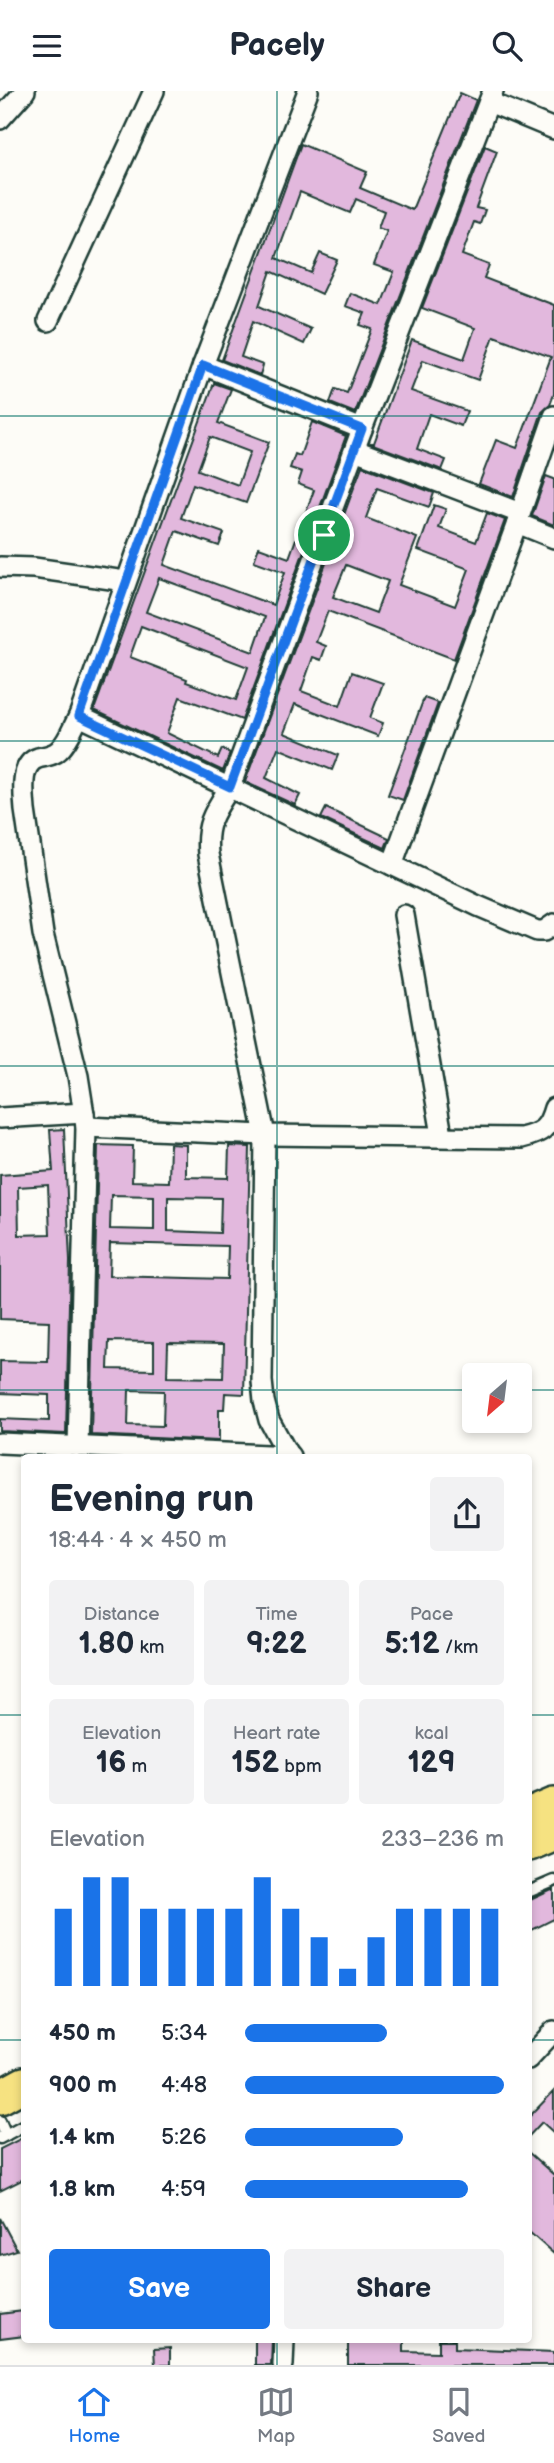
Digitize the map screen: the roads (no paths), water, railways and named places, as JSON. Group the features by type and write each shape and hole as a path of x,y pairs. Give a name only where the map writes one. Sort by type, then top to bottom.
{"highway":[{"path":"532,1814 554,1805"},
{"path":"532,1842 554,1833"},
{"path":"0,2072 21,2061"},
{"path":"0,2097 21,2086"}],"street":[{"path":"0,119 25,91"},
{"path":"48,321 155,91"},
{"path":"78,1447 85,1120 78,1076 43,934 25,810 27,767 36,759 58,752 66,742 88,696 125,581 203,365 307,91"},
{"path":"288,1454 269,1420 264,1401 265,1135 208,854 208,824 230,787 362,429 491,97 554,129"},
{"path":"203,365 362,429"},
{"path":"392,865 554,416"},
{"path":"355,450 519,518 554,538"},
{"path":"0,566 125,581"},
{"path":"79,716 478,906 537,931 544,931 554,924"},
{"path":"404,915 442,1135"},
{"path":"0,1118 85,1120 265,1135 521,1138 539,1133 550,1121 554,1108"},
{"path":"0,1443 226,1454"},
{"path":"532,2055 554,2031"},
{"path":"283,2365 284,2343"}],"lane":[{"path":"532,1890 554,1881"},
{"path":"0,2120 3,2136 21,2127"}]}
